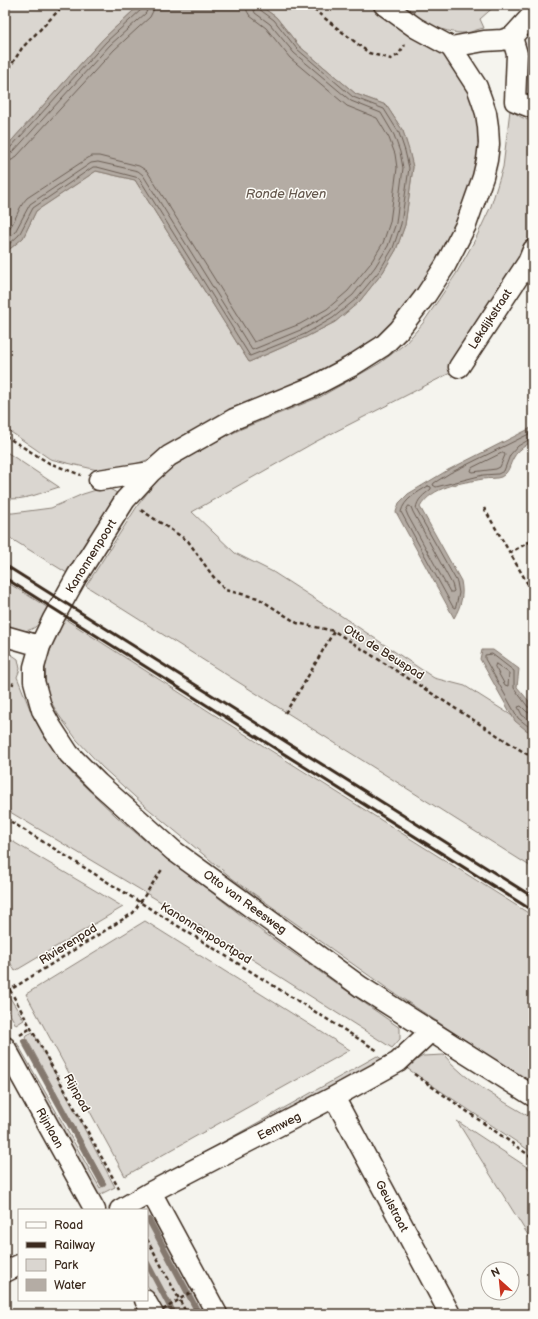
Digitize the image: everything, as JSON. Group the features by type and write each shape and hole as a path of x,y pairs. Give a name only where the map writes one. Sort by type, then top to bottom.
{"street":[{"path":"99,480 150,472 169,456 234,419 312,387 350,367 384,346 399,330 426,294 444,266 466,225 483,176 489,144 486,113 477,87 452,47 416,28 384,5"},
{"path":"452,47 484,41 502,40 512,37 533,14"},
{"path":"512,37 517,54 515,101 533,108"},
{"name":"Lekdijkstraat","path":"459,367 528,262 533,250"},
{"name":"Kanonnenpoort","path":"40,646 46,632 77,576 125,500 150,472"},
{"path":"5,636 40,646"},
{"name":"Otto van Reesweg","path":"40,646 34,667 34,681 42,710 69,754 98,783 174,851 361,987 533,1096"},
{"name":"Eemweg","path":"124,1208 151,1192 398,1062 431,1031"},
{"name":"Rijnlaan","path":"5,1046 94,1209"},
{"name":"Geulstraat","path":"334,1097 450,1314"},
{"path":"151,1192 217,1314"},
{"path":"5,1272 18,1266"},
{"path":"146,1301 158,1312"}],"path":[{"path":"5,75 22,48 64,5"},
{"path":"308,5 369,53 391,59 398,55"},
{"path":"5,436 49,463 99,480"},
{"name":"Otto de Beuspad","path":"137,508 170,528 188,542 225,590 258,598 297,622 334,631 533,758"},
{"path":"484,508 533,593"},
{"path":"510,553 533,540"},
{"path":"285,713 303,686 334,631"},
{"name":"Kanonnenpoortpad","path":"5,818 373,1048 398,1062 533,1158"},
{"name":"Rivierenpad","path":"10,990 133,913 174,851"},
{"path":"5,981 10,990"},
{"name":"Rijnpad","path":"10,990 124,1208"},
{"path":"148,1241 187,1314"},
{"path":"158,1312 180,1300 194,1290"}],"green space":[{"path":"5,5 142,5 133,11 103,39 5,148"},
{"path":"259,5 371,5 445,55 477,102 486,160 446,259 372,349 153,458 106,472 50,459 5,428 5,253 23,238 36,211 96,171 135,180 249,362 306,337 335,322 359,302 383,272 396,250 405,225 413,167 403,131 386,105 356,94 299,46 276,17"},
{"path":"397,5 496,5 480,19 484,28 466,33 457,33 439,28 421,20"},
{"path":"510,110 533,122 533,237 525,258 454,371 315,442 192,512 235,553 273,572 434,678 465,686 533,729 533,868 86,586 138,505 159,478 174,466 209,445 241,429 320,397 380,363 406,343 423,323 456,274 476,238 491,206 503,167"},
{"path":"5,451 59,487 25,498 5,498"},
{"path":"106,487 117,493 119,502 67,573 5,535 5,513 51,508 83,494"},
{"path":"5,581 50,609 41,622 36,626 26,631 13,628 5,624"},
{"path":"65,619 533,916 533,1085 388,989 233,879 145,806 102,767 77,740 58,714 46,693 45,664 56,635"},
{"path":"5,650 18,659 20,669 17,677 32,714 46,740 75,777 116,816 149,844 263,932 400,1028 400,1039 392,1048 181,914 5,809"},
{"path":"5,837 123,907 15,971 5,953"},
{"path":"145,921 350,1050 125,1176 26,994"},
{"path":"5,990 24,1020 16,1025 5,1005"},
{"path":"33,1032 115,1187 97,1196 11,1046 17,1043 100,1188 106,1184 25,1036"},
{"path":"444,1055 474,1083 533,1119 533,1153 405,1067 423,1056"},
{"path":"377,1056 385,1061 132,1193"},
{"path":"457,1121 533,1171 533,1243"},
{"path":"153,1208 213,1314 163,1314 148,1287 148,1211"}],"water":[{"name":"Ronde Haven","path":"142,5 259,5 276,17 299,46 356,94 386,105 403,131 409,150 413,167 405,225 396,250 383,272 359,302 335,322 306,337 249,362 135,180 96,171 36,211 23,238 5,253 5,148 103,39 133,11"},
{"path":"533,427 533,441 516,454 508,471 504,475 499,478 474,480 439,490 425,500 420,507 461,581 461,600 454,618 396,512 399,503 408,494 448,470"},
{"path":"482,650 493,650 519,669 517,687 533,706 533,733 526,730 515,721 480,659"}],"waterway":[{"path":"24,1041 103,1184"},
{"path":"149,1220 199,1314"},
{"path":"148,1265 174,1314"}],"railway":[{"path":"5,565 533,897"},
{"path":"5,578 533,911"}]}
